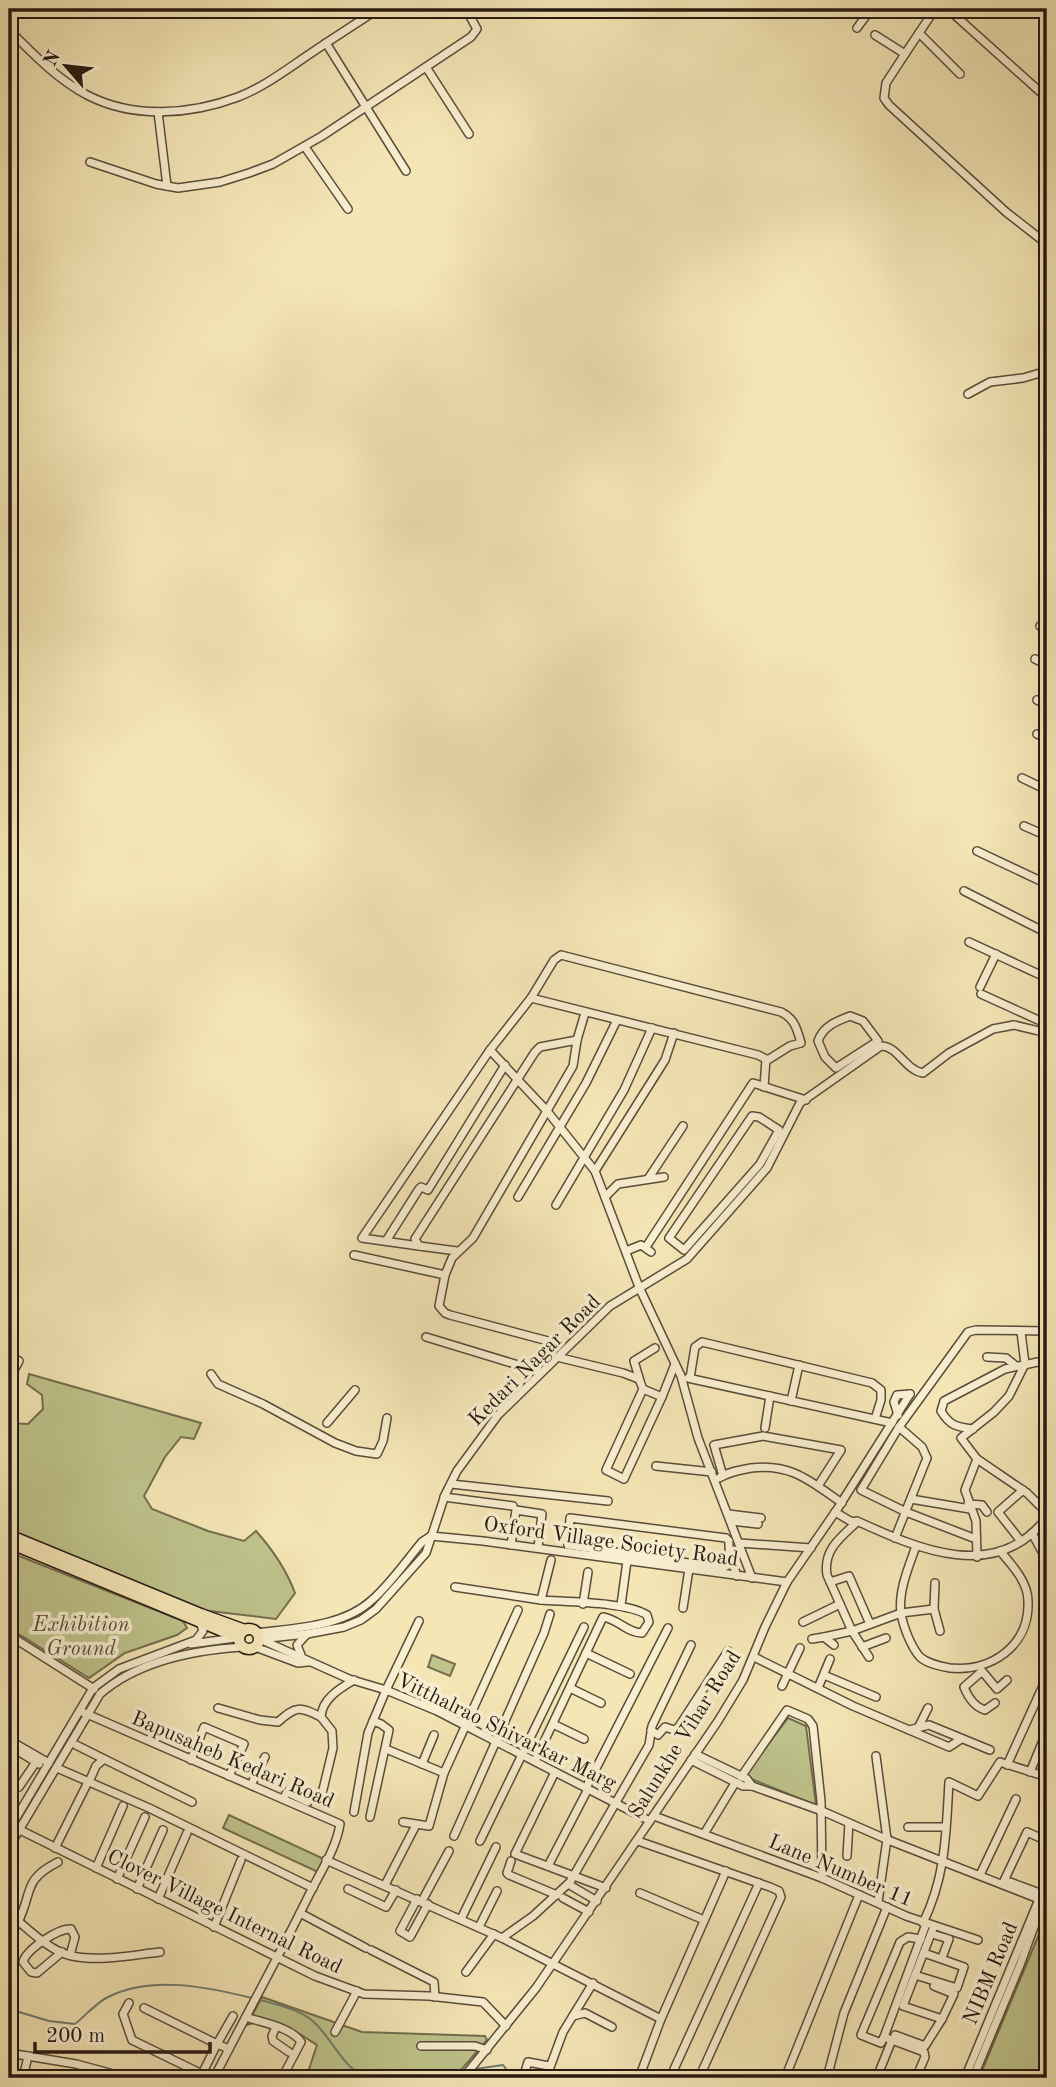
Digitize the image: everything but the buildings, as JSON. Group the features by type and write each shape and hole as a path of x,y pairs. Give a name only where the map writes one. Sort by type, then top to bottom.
{"main road":[{"path":"9,1535 201,1614 242,1638 249,1649 257,1640 252,1629 242,1638"},
{"path":"9,1543 242,1638"}],"street":[{"path":"9,30 46,65 85,94 110,104 158,112 212,105 239,97 378,9"},
{"path":"90,162 167,186 193,187 220,182 273,164 305,147 471,37 477,29 466,9"},
{"path":"857,28 871,9"},
{"path":"935,9 886,83 884,98 1006,212 1047,244"},
{"path":"948,9 1047,98"},
{"path":"919,33 960,74"},
{"path":"875,35 905,54"},
{"path":"326,43 406,171"},
{"path":"426,67 469,134"},
{"path":"158,112 167,186"},
{"path":"305,147 348,209"},
{"path":"968,394 990,382 1023,378 1047,371"},
{"path":"1035,659 1047,665"},
{"path":"1037,701 1047,705"},
{"path":"1037,734 1047,738"},
{"path":"1022,778 1047,790"},
{"path":"1024,826 1047,836"},
{"path":"977,851 1047,884"},
{"path":"964,891 1047,933"},
{"path":"969,942 1047,978"},
{"path":"996,954 981,990 1047,1024"},
{"path":"457,1251 362,1238 490,1050 531,998 554,960 561,955 724,996 789,1016 796,1024 801,1043 766,1060"},
{"path":"531,998 758,1055 766,1060"},
{"path":"549,1364 553,1348 548,1341 445,1313 439,1306 445,1275 452,1258 473,1238 573,1066 585,1013"},
{"path":"866,1053 878,1041 863,1021 856,1017 850,1016 836,1021 822,1031 818,1041 825,1057 836,1068 886,1045 912,1069 923,1073 949,1053 993,1029 1014,1025 1047,1033"},
{"path":"518,1197 602,1055 617,1020"},
{"path":"556,1205 624,1090 652,1028"},
{"path":"595,1171 665,1060 674,1033"},
{"path":"419,1246 415,1239 537,1049 577,1040"},
{"path":"490,1050 547,1111 595,1171 639,1287 681,1376 698,1437 712,1472 719,1478"},
{"name":"Kedari Nagar Road","path":"257,1640 344,1627 361,1620 376,1609 426,1553 444,1497 470,1452 498,1415 610,1306 687,1259 720,1215 767,1168 796,1108 866,1053"},
{"path":"764,1087 766,1060"},
{"path":"386,1241 419,1189 421,1187 428,1190 505,1065"},
{"path":"625,1251 638,1245 648,1249 752,1083 806,1100"},
{"path":"752,1116 759,1117 779,1130 760,1164 720,1215 684,1250 669,1238 752,1116"},
{"path":"648,1179 683,1126"},
{"path":"605,1197 618,1184 664,1177"},
{"path":"354,1255 445,1275"},
{"path":"976,1539 906,1512 861,1490 896,1425 968,1332 1047,1331"},
{"path":"719,1478 745,1469 774,1467 792,1471 818,1486 852,1522 857,1521 930,1550 977,1557 1000,1551 1032,1533 1047,1515 1023,1490 977,1459 961,1438 994,1412 1009,1396 1025,1364 1021,1332"},
{"path":"426,1337 541,1372"},
{"path":"690,1378 698,1343 799,1365 878,1386 881,1400 875,1419"},
{"path":"655,1348 634,1361 642,1386 606,1470 624,1479 675,1364"},
{"path":"9,1355 19,1361 9,1379"},
{"path":"556,1357 623,1373 662,1397"},
{"path":"987,1357 1006,1358 1016,1366"},
{"path":"973,1429 955,1427 949,1423 942,1411 944,1401 988,1377 1016,1366 1047,1360"},
{"path":"791,1401 799,1365"},
{"path":"211,1374 218,1384 356,1451 377,1454 383,1441 387,1418"},
{"path":"681,1376 896,1425 922,1447 927,1458 895,1538"},
{"path":"327,1423 355,1390"},
{"name":"Salunkhe Vihar Road","path":"463,2078 536,1988 638,1841 738,1689 787,1582 896,1425 898,1415 894,1402 897,1395 910,1394"},
{"path":"765,1428 770,1396"},
{"path":"752,1578 729,1517 714,1445 764,1436 841,1450 818,1486"},
{"path":"977,1459 965,1490 976,1521 977,1557"},
{"path":"656,1465 712,1472"},
{"path":"451,1484 608,1501"},
{"path":"1020,1541 998,1512 1023,1490"},
{"path":"444,1497 513,1506"},
{"path":"911,1499 982,1505 987,1512"},
{"path":"925,1519 930,1502"},
{"path":"511,1545 516,1510 539,1512 542,1514 538,1548"},
{"path":"729,1517 760,1521"},
{"path":"733,1565 722,1568 567,1549 570,1518 726,1538 729,1541 728,1553 733,1565 737,1576"},
{"path":"857,1521 830,1550 826,1566 830,1582 852,1631 869,1657"},
{"path":"1042,1524 1047,1535"},
{"path":"1032,1533 1047,1561"},
{"path":"257,1640 356,1612 377,1595 424,1540 431,1536"},
{"name":"Oxford Village Society Road","path":"431,1536 567,1549 627,1561 787,1582"},
{"path":"739,1543 811,1548"},
{"path":"916,1546 907,1570 901,1613 909,1638 921,1658 936,1666 982,1671 997,1689 1007,1680"},
{"path":"995,1703 985,1710 979,1708 964,1687 978,1670 996,1661 1014,1645 1025,1623 1028,1600 1023,1583 1014,1566 1000,1551"},
{"path":"541,1600 551,1560"},
{"path":"621,1605 627,1561"},
{"path":"683,1608 689,1569"},
{"path":"583,1604 588,1572"},
{"path":"830,1582 849,1576 870,1624"},
{"path":"935,1583 934,1609 940,1631"},
{"path":"455,1587 541,1600 621,1605 647,1615 649,1622 642,1633 635,1633 603,1617 536,1761"},
{"path":"803,1622 840,1604"},
{"path":"812,1639 852,1631 901,1613 934,1609"},
{"path":"403,1822 429,1826 444,1773 517,1610"},
{"path":"454,1836 497,1742 550,1614"},
{"path":"340,1824 351,1816 368,1733 419,1621"},
{"path":"184,1646 201,1636 203,1631 200,1622"},
{"path":"480,1842 584,1628"},
{"path":"548,1866 668,1629"},
{"path":"300,1655 297,1645 307,1634"},
{"path":"9,1635 100,1694"},
{"path":"824,1637 834,1645"},
{"path":"10,1828 93,1688 119,1670 151,1656 184,1646 242,1638"},
{"path":"9,1847 100,1694 124,1678 155,1664 211,1650 242,1638"},
{"path":"862,1647 886,1638"},
{"path":"257,1640 300,1655 308,1662"},
{"path":"257,1640 298,1663 308,1662"},
{"path":"466,1972 498,1936 533,1916 560,1896 575,1876 649,1745 650,1730 691,1645"},
{"path":"782,1686 800,1648"},
{"path":"650,1730 657,1735 665,1727 674,1730 678,1728 728,1651"},
{"path":"586,1653 631,1674"},
{"path":"754,1657 908,1731 948,1747 961,1739"},
{"path":"818,1688 830,1659"},
{"name":"Vitthalrao Shivarkar Marg","path":"308,1662 437,1711 616,1803 652,1818"},
{"path":"824,1675 876,1698"},
{"path":"1007,1765 1047,1677"},
{"path":"321,1717 321,1708 338,1690 354,1681"},
{"path":"570,1688 601,1703"},
{"path":"218,1708 240,1716 278,1722 292,1710 303,1708 321,1717 332,1731 333,1748 320,1802"},
{"path":"918,1728 928,1708"},
{"path":"704,1834 787,1710 808,1719 813,1726 822,1811 822,1878"},
{"name":"Bapusaheb Kedari Road","path":"80,1711 340,1824 338,1835 313,1888 214,2078"},
{"path":"370,1818 389,1730 373,1721"},
{"path":"553,1724 584,1740"},
{"path":"908,1731 929,1725 990,1750"},
{"path":"191,1759 204,1727 244,1744 229,1776"},
{"path":"1030,1772 1047,1731"},
{"path":"422,1764 434,1735"},
{"path":"76,1745 192,1802"},
{"path":"15,1746 47,1765 36,1762 15,1746"},
{"path":"386,1749 444,1773"},
{"path":"876,1756 887,1839 878,1902"},
{"path":"251,1785 265,1757"},
{"path":"693,1757 738,1780 743,1786 752,1786 822,1811 1003,1883 1007,1887 1043,1896"},
{"path":"55,1848 96,1766 104,1759"},
{"path":"9,1782 19,1787 36,1762"},
{"path":"943,2019 903,2006 924,1953 944,1861 949,1782 978,1797 1000,1762 1047,1777"},
{"path":"57,1768 87,1784 149,1808 313,1888"},
{"path":"555,1772 515,1854 606,1888"},
{"path":"284,1799 287,1792 308,1802"},
{"path":"980,1875 1016,1799"},
{"path":"96,1868 123,1806"},
{"path":"117,1879 145,1817"},
{"name":"Lane Number 11","path":"652,1818 704,1834 822,1878 929,1926 978,1940"},
{"path":"847,1856 849,1823"},
{"path":"386,1885 416,1825"},
{"path":"908,1827 946,1828"},
{"name":"Clover Village Internal Road","path":"10,1828 19,1830 315,1976 356,1991 483,2002 506,2026"},
{"path":"137,1889 163,1830"},
{"path":"1003,1883 1027,1832 1047,1841"},
{"path":"158,1899 187,1833"},
{"path":"638,1841 759,1883 779,1891 781,1897 699,2078"},
{"path":"461,1919 496,1847"},
{"path":"422,1901 449,1851"},
{"path":"214,1927 241,1860"},
{"path":"326,1860 498,1936 660,2020"},
{"path":"511,1861 507,1873 509,1875 560,1896 589,1912"},
{"path":"9,1936 19,1922 29,1888 39,1874 58,1862"},
{"path":"639,2078 660,2020 726,1871"},
{"name":"NIBM Road","path":"973,2078 1047,1880"},
{"path":"670,2078 759,1883"},
{"path":"568,1884 597,1901"},
{"path":"348,1889 386,1908 396,1890"},
{"path":"479,1927 497,1891"},
{"path":"640,1893 704,1920"},
{"path":"785,2078 859,1895"},
{"name":"NIBM Road","path":"965,2078 1043,1896"},
{"path":"827,2078 844,2013 887,1906"},
{"path":"9,1913 44,1941 70,1955 106,1957 160,1952"},
{"path":"300,1913 434,1982 435,1997"},
{"path":"921,1939 908,1937 900,1942 861,2035 881,2043 921,1939 929,1926"},
{"path":"929,1926 949,1939 943,1955"},
{"path":"62,1952 37,1973 32,1972 23,1962 25,1954 61,1929 71,1929 75,1937 70,1955"},
{"path":"914,1977 957,1988 964,1967 924,1953"},
{"path":"884,2037 925,2046 943,2019 954,1994 914,1977"},
{"path":"546,2078 572,2016 593,1983"},
{"path":"335,2032 356,1991"},
{"path":"129,2003 123,2014 132,2039 202,2074 233,2016"},
{"path":"144,2008 229,2049"},
{"path":"572,2016 584,2013 612,2027"},
{"path":"248,2014 296,2036 301,2042 282,2078"},
{"path":"276,2027 273,2040 289,2052"},
{"path":"877,2077 894,2038"},
{"path":"894,2038 924,2052 925,2057 916,2078"},
{"path":"421,2046 475,2046 488,2050"},
{"path":"9,2053 109,2071 128,2078"},
{"path":"23,2078 28,2056"},
{"path":"523,2078 528,2062 549,2066"}],"green space":[{"path":"29,1374 201,1423 194,1439 181,1437 165,1457 144,1496 152,1509 208,1531 244,1541 256,1531 278,1560 295,1593 276,1619 201,1610 9,1532 9,1423 28,1424 43,1409 42,1395 27,1384"},
{"name":"Exhibition Ground","path":"9,1552 183,1621 187,1628 177,1635 125,1653 89,1678 9,1628"},
{"path":"432,1655 455,1664 450,1676 428,1667"},
{"path":"788,1718 806,1726 816,1805 744,1776"},
{"path":"229,1815 326,1860 320,1873 223,1828"},
{"path":"1047,1915 1047,2078 979,2078"},
{"path":"262,1997 362,2032 485,2036 487,2040 454,2078 306,2078 317,2045 275,2023 257,2022 247,2025"}],"waterway":[{"path":"9,2009 49,2021 75,2024 108,1997 143,1986 180,1985 252,1998"},
{"path":"257,1999 309,2018 355,2071 376,2078"},
{"path":"475,2069 503,2065 513,2078"},
{"path":"393,2078 466,2070"}]}
